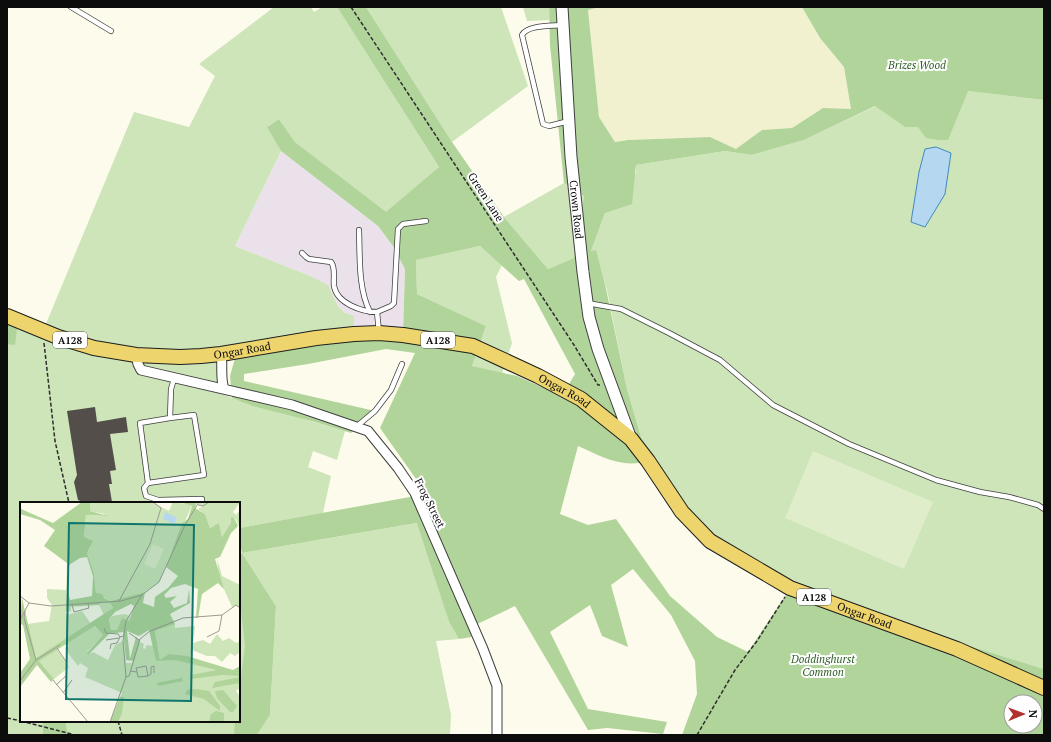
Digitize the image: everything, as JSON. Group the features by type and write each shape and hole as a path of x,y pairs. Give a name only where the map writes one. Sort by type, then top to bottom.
{"main road":[{"name":"Ongar Road","path":"7,316 43,331 94,348 136,355 180,357 221,354 316,338 379,333 403,335 473,346 538,376 581,399 631,439 648,461 682,512 710,542 790,588 957,649 1044,688"}],"street":[{"name":"Crown Road","path":"562,7 571,157 589,317 598,349 631,439"},
{"path":"221,354 222,384 224,389"},
{"name":"Frog Street","path":"136,355 141,370 174,379 292,404 368,431 398,468 414,493 483,649 497,686 497,735"},
{"path":"604,417 620,407"}],"lane":[{"path":"71,7 111,31"},
{"path":"564,25 529,29 524,31 522,35 543,124 549,126 569,121"},
{"path":"302,253 309,259 331,262 333,267 334,287 338,295 344,301 370,312 377,312 391,306 394,303 398,229 403,224 426,220"},
{"path":"358,230 363,292 365,302 370,312"},
{"path":"587,303 621,309 720,360 773,405 849,444 936,480 980,492 1009,497 1044,508"},
{"path":"377,312 379,333"},
{"path":"356,427 375,411 391,390 402,364"},
{"path":"170,418 171,389 174,379"},
{"path":"148,483 140,423 194,415 204,474 148,483 144,488 146,496 158,500 202,499 202,502"}],"path":[{"name":"Green Lane","path":"351,7 574,345 598,385 612,386"},
{"path":"43,331 55,441 69,502"},
{"path":"696,735 735,670 757,641 790,588"},
{"path":"7,718 20,721"},
{"path":"25,722 75,735"},
{"path":"118,722 122,735"}],"shaded area":[{"path":"281,151 378,226 393,246 405,269 403,335 354,334 345,313 338,306 331,290 310,276 235,246"}],"green space":[{"path":"274,7 311,7 314,12 322,7 337,7 439,167 386,213 295,142 279,119 268,126 281,151 235,246 310,276 328,285 338,306 345,313 354,316 354,334 221,354 222,384 213,390 232,398 345,431 337,460 313,451 308,467 331,476 323,513 240,528 240,502 20,502 20,722 240,722 240,561 244,592 249,688 241,735 7,735 7,316 43,331 134,112 189,127 215,76 199,64"},
{"path":"337,7 366,7 452,142 504,217 548,269 574,258 584,196 564,183 550,45 549,7 599,7 588,10 599,117 615,142 628,140 710,137 736,149 762,130 792,128 823,108 851,109 844,67 820,38 802,7 1044,7 1044,100 968,91 948,140 926,138 918,127 905,127 875,106 804,140 752,155 725,151 636,165 632,204 605,213 591,251 596,250 605,284 627,389 648,461 638,463 620,462 603,457 578,446 560,514 588,525 616,519 670,596 717,637 748,652 795,581 967,645 1044,669 1044,735 682,735 697,694 695,661 671,615 633,569 611,585 628,647 602,636 590,605 550,632 588,709 667,722 663,734 607,728 588,730 515,606 469,628 472,637 459,639 449,622 417,523 242,553 240,544 240,528 410,497 421,486 380,428 415,353 386,349 308,364 244,374 244,381 375,411 351,433 253,406 232,398 230,376 237,351 403,335 405,269 393,246 378,226 281,151 267,127 279,119 295,142 386,212 439,167","holes":["480,246 519,281 524,279 575,374 562,396 517,376 472,366 486,326 417,294 416,260"]},
{"path":"366,7 501,7 528,86 452,142"},
{"path":"523,7 549,7 549,20 527,21"},
{"path":"599,7 802,7 820,38 844,67 851,109 823,108 792,128 762,130 736,149 710,137 628,140 615,142 599,117 588,9"},
{"path":"968,91 1044,100 1044,669 967,645 795,581 761,571 710,542 648,461 627,389 607,290 596,252 591,251 605,213 636,173 636,165 725,151 752,155 804,140 876,106 905,127"},
{"path":"564,183 584,196 574,258 548,269 504,217"},
{"path":"480,246 502,265 496,277 512,343 502,374 472,366 486,326 417,294 416,260"},
{"path":"7,316 18,321 15,345 7,344"},
{"path":"813,451 933,502 904,569 785,518"},
{"path":"418,523 449,622 459,639 436,641 451,715 450,735 257,735 270,715 276,606 242,553"},
{"path":"242,553 276,606 270,715 257,735 234,735 235,722 240,722 240,685 245,646 240,599 240,554"},
{"path":"43,722 65,722 68,735 43,735"}],"water":[{"path":"936,147 951,153 945,194 925,227 911,222 919,172 925,149"}],"building":[{"path":"95,407 97,422 126,417 128,432 110,434 116,470 110,471 112,484 109,484 112,502 83,502 78,500 74,482 77,475 67,411"}],"park label":[{"name":"Brizes Wood","path":"917,65"},
{"name":"Doddinghurst Common","path":"823,665"}]}
